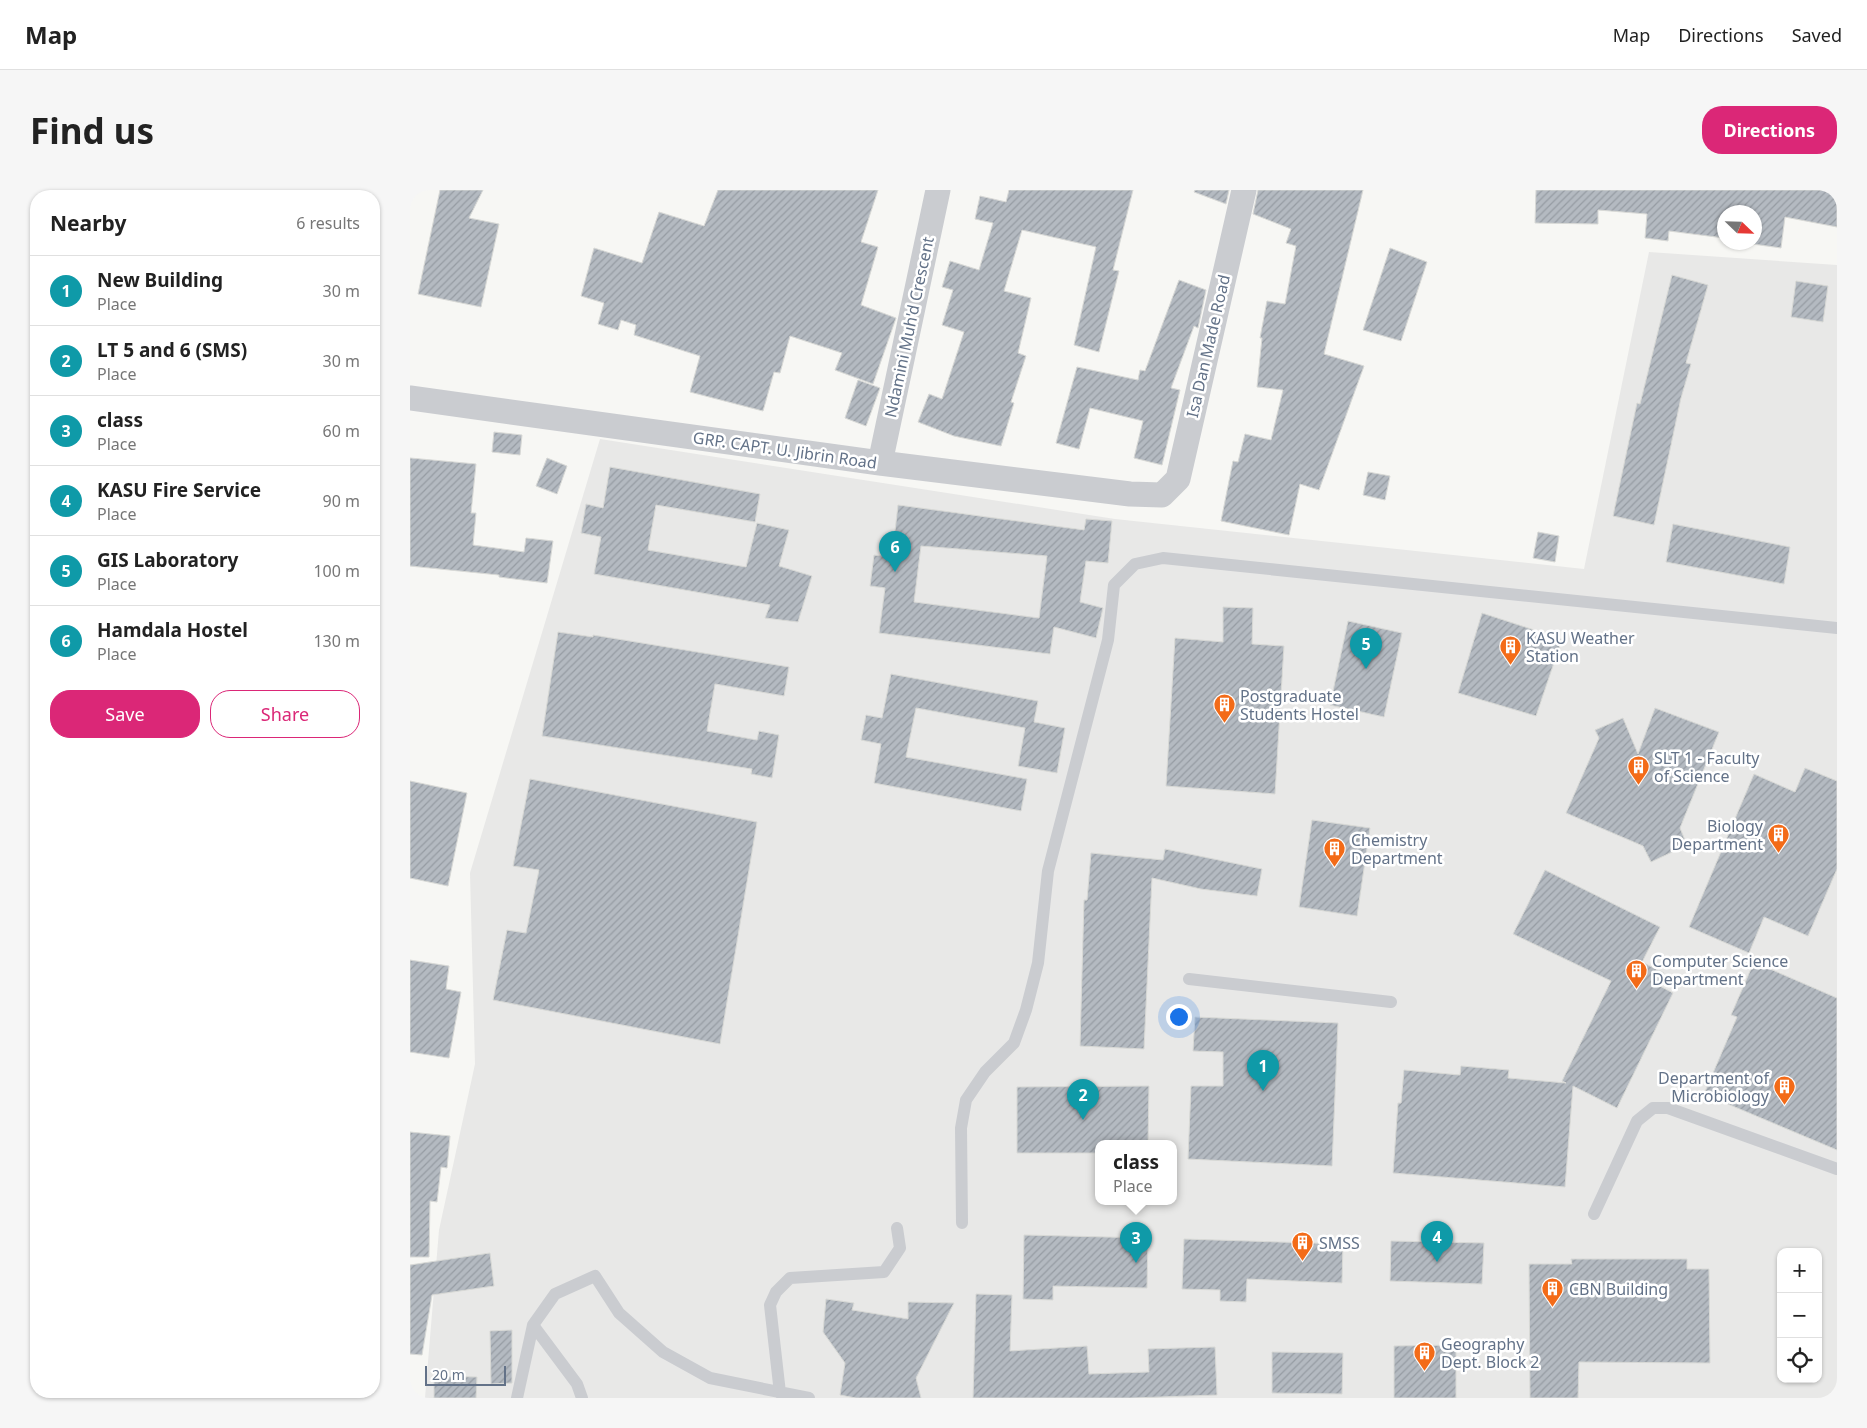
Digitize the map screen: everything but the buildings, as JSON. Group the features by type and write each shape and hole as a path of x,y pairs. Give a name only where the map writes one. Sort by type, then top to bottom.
{"street":[{"name":"Ndamini Muh'd Crescent","path":"880,463 938,190"},
{"name":"Isa Dan Made Road","path":"1162,495 1178,479 1244,190"},
{"name":"GRP. CAPT. U. Jibrin Road","path":"410,398 880,463 1130,494 1162,495"}],"lane":[{"path":"962,1223 961,1128 966,1100 985,1072 1014,1043 1026,1010 1038,964 1048,872 1108,640 1114,585 1135,564 1163,558 1837,628"},
{"path":"1189,979 1390,1002"},
{"path":"1594,1214 1637,1121 1653,1108 1668,1108 1837,1169"},
{"path":"780,1393 770,1305 776,1292 790,1278 884,1272 900,1248 897,1228"},
{"path":"516,1398 533,1325 555,1294 595,1276 619,1313 663,1352 710,1378 809,1398"},
{"path":"533,1325 577,1384 582,1398"}],"shaded area":[{"path":"1649,252 1837,265 1837,1398 425,1398 439,1230 475,1064 470,873 600,439 1115,519 1584,569"}],"place":[{"name":"Hamdala Hostel","path":"895,572"},
{"name":"KASU Weather Station","path":"1510,666"},
{"name":"GIS Laboratory","path":"1366,669"},
{"name":"Postgraduate Students Hostel","path":"1224,724"},
{"name":"SLT 1 - Faculty of Science","path":"1638,786"},
{"name":"Biology Department","path":"1779,854"},
{"name":"Chemistry Department","path":"1335,868"},
{"name":"Computer Science Department","path":"1636,989"},
{"name":"New Building","path":"1263,1091"},
{"name":"Department of Microbiology","path":"1785,1106"},
{"name":"LT 5 and 6 (SMS)","path":"1083,1120"},
{"name":"SMSS","path":"1303,1262"},
{"name":"KASU Fire Service","path":"1437,1262"},
{"name":"class","path":"1136,1263"},
{"name":"CBN Building","path":"1553,1308"},
{"name":"Geography Dept. Block 2","path":"1425,1372"}]}
